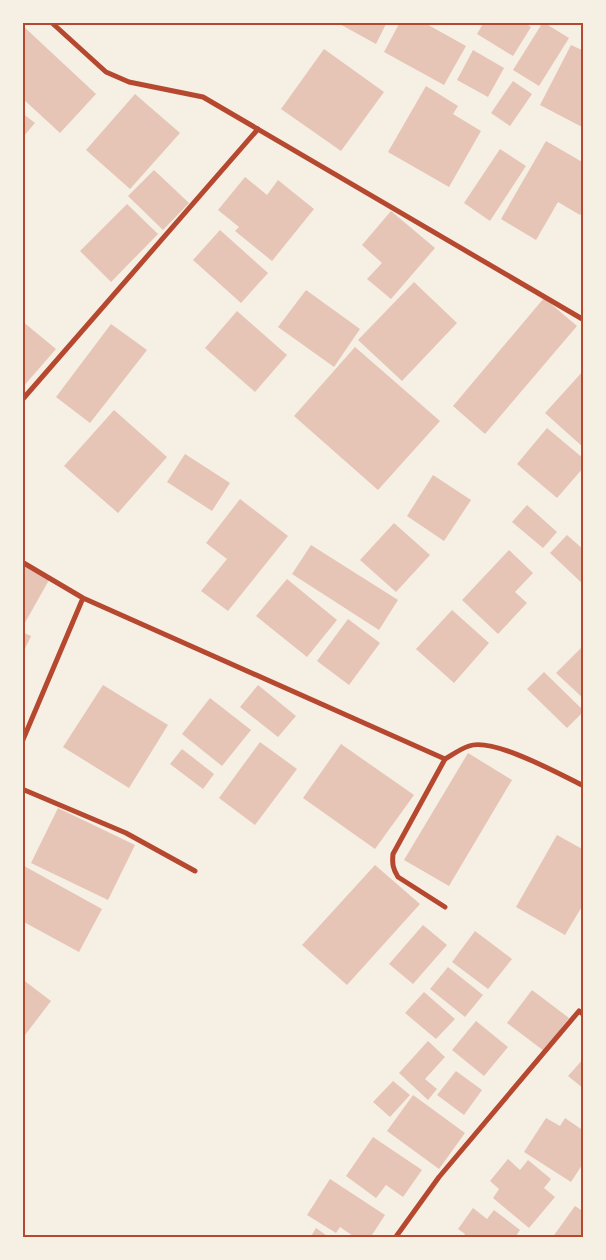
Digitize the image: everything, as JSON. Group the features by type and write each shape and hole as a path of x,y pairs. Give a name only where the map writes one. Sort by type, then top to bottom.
{"street":[{"path":"51,22 106,72 129,82 203,98 584,320"},
{"path":"22,400 258,129"},
{"path":"22,562 83,598 445,758"},
{"path":"22,742 83,598"},
{"path":"445,907 398,877 393,870 392,862 393,854 445,758 470,745 487,746 509,751 584,786"},
{"path":"22,789 126,833 195,871"},
{"path":"396,1238 439,1177 579,1011 584,1015"}],"building":[{"path":"336,22 387,22 376,44"},
{"path":"400,22 423,22 466,46 444,85 384,52"},
{"path":"484,22 523,22 531,27 513,56 477,34"},
{"path":"543,22 569,38 539,86 513,70"},
{"path":"22,25 96,94 60,133 22,98"},
{"path":"571,45 584,51 584,128 540,105"},
{"path":"324,49 384,92 341,151 281,109"},
{"path":"473,50 504,68 488,97 457,80"},
{"path":"513,81 532,94 510,126 491,113"},
{"path":"426,86 458,106 453,114 481,131 449,187 388,152"},
{"path":"135,94 180,133 130,189 86,150"},
{"path":"22,113 35,123 22,138"},
{"path":"546,141 584,163 584,208 580,215 558,202 536,240 501,219"},
{"path":"500,149 526,166 490,221 464,203"},
{"path":"154,170 189,203 163,230 128,196"},
{"path":"245,177 267,195 278,180 314,209 272,261 235,231 239,227 218,210"},
{"path":"127,204 158,234 111,282 80,251"},
{"path":"391,211 435,248 391,299 367,279 382,263 362,245"},
{"path":"220,230 268,273 241,303 193,260"},
{"path":"414,282 457,323 402,381 358,340"},
{"path":"306,290 360,329 334,367 278,327"},
{"path":"544,298 577,326 485,434 453,406"},
{"path":"237,311 287,355 255,392 205,348"},
{"path":"22,321 56,349 22,388"},
{"path":"111,324 147,350 90,423 56,397"},
{"path":"355,347 440,421 378,490 294,416"},
{"path":"584,370 584,448 545,413"},
{"path":"114,410 167,457 118,513 64,466"},
{"path":"547,428 584,459 584,467 557,498 517,464"},
{"path":"185,454 230,483 212,511 167,482"},
{"path":"433,475 471,500 444,541 407,516"},
{"path":"240,499 288,536 228,611 201,591 227,559 206,543"},
{"path":"527,505 557,532 543,548 512,522"},
{"path":"394,523 430,555 396,592 360,560"},
{"path":"567,535 584,550 584,585 550,553"},
{"path":"311,545 398,600 379,630 292,574"},
{"path":"509,550 533,573 515,592 527,603 498,634 462,600"},
{"path":"22,565 49,580 22,628"},
{"path":"287,579 337,620 307,657 256,616"},
{"path":"452,610 489,643 454,683 416,649"},
{"path":"348,619 380,643 349,685 317,661"},
{"path":"22,632 31,636 22,655"},
{"path":"584,645 584,699 556,673"},
{"path":"544,672 584,711 567,728 527,689"},
{"path":"103,685 168,725 129,788 63,747"},
{"path":"258,685 296,716 278,737 240,707"},
{"path":"210,698 251,730 222,766 182,734"},
{"path":"260,742 297,769 255,825 219,798"},
{"path":"341,744 414,795 375,849 303,798"},
{"path":"182,749 214,774 203,789 170,764"},
{"path":"468,753 512,780 449,886 404,860"},
{"path":"58,808 135,845 108,900 31,863"},
{"path":"557,835 584,850 584,903 565,935 516,907"},
{"path":"375,865 420,904 347,985 302,945"},
{"path":"24,866 102,909 79,952 22,921"},
{"path":"423,925 447,945 413,984 389,964"},
{"path":"475,931 512,959 488,989 452,962"},
{"path":"448,967 483,995 465,1017 430,989"},
{"path":"22,979 51,1001 22,1039"},
{"path":"532,990 569,1018 544,1051 507,1023"},
{"path":"424,992 455,1019 436,1039 405,1013"},
{"path":"476,1021 508,1047 484,1076 452,1050"},
{"path":"428,1041 445,1057 425,1079 437,1089 428,1100 399,1073"},
{"path":"584,1058 584,1089 568,1076"},
{"path":"456,1071 482,1090 464,1115 437,1095"},
{"path":"393,1081 410,1095 390,1117 373,1102"},
{"path":"413,1095 465,1133 439,1169 387,1131"},
{"path":"546,1118 560,1126 565,1118 584,1131 584,1162 571,1182 524,1152"},
{"path":"373,1137 422,1170 403,1197 386,1185 376,1198 346,1176"},
{"path":"508,1159 520,1170 528,1160 551,1179 544,1188 555,1197 529,1228 493,1198 499,1189 490,1181"},
{"path":"330,1179 385,1215 370,1238 356,1238 340,1227 336,1233 307,1215"},
{"path":"575,1206 584,1212 584,1238 552,1238"},
{"path":"473,1208 487,1219 494,1210 520,1230 516,1236 518,1238 463,1238 465,1234 458,1229"},
{"path":"316,1228 330,1238 310,1238"}]}
